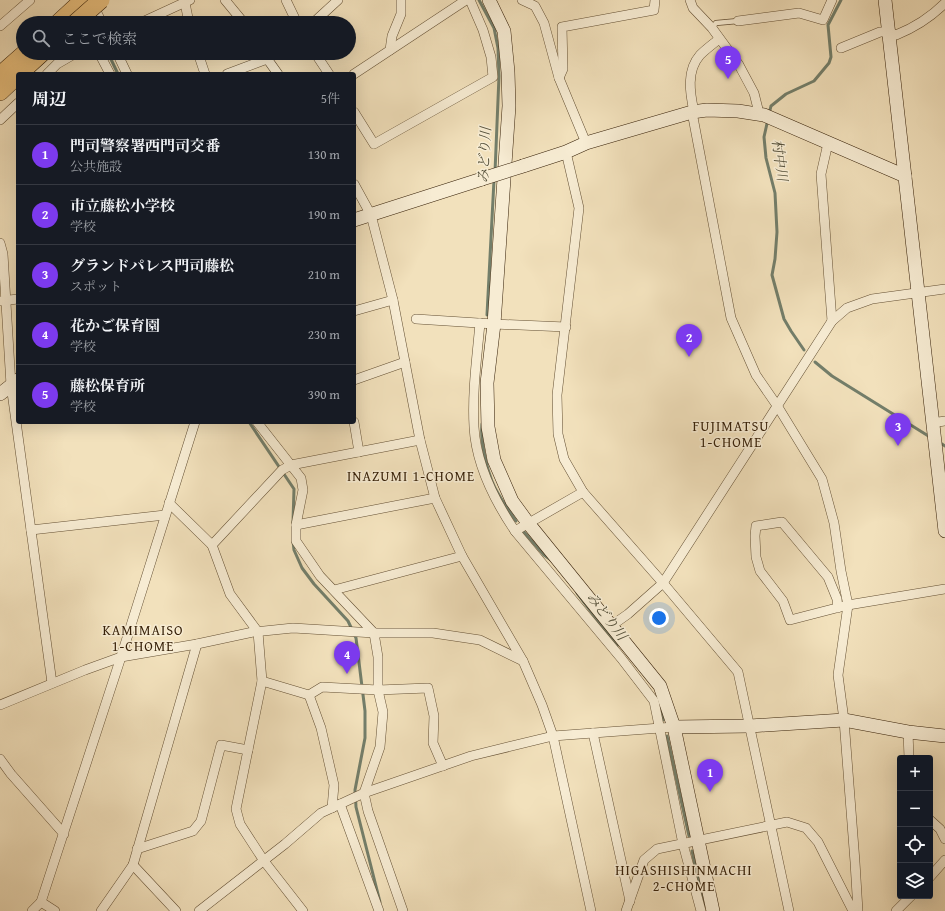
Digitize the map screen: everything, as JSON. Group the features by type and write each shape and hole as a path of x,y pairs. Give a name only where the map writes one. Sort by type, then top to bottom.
{"highway":[{"path":"69,16 83,0"},
{"path":"73,16 101,0"},
{"path":"0,75 17,60"},
{"path":"21,72 34,60"},
{"path":"0,92 16,77"}],"street":[{"path":"0,26 30,0"},
{"path":"91,0 99,16"},
{"path":"225,0 238,16"},
{"path":"286,0 294,16"},
{"path":"321,16 338,0"},
{"path":"390,50 392,36 401,14 401,0"},
{"path":"356,73 466,0"},
{"path":"356,115 374,144 493,77 491,57 485,36 470,0"},
{"path":"489,0 504,31 508,72 509,106 494,324 487,383 488,426 494,460 512,501 528,523 660,686 674,727 713,911"},
{"path":"522,0 535,6 544,23 559,78 586,143"},
{"path":"559,78 563,69 562,27 654,10 655,0"},
{"path":"690,0 693,8 712,28 739,65 766,116"},
{"path":"738,20 799,13 823,20 832,0"},
{"path":"885,0 904,176 937,426 935,447 945,531"},
{"path":"155,16 188,1 189,16"},
{"path":"841,48 880,32 889,32 896,35 907,31 932,16 945,3"},
{"path":"720,39 701,54 695,62 690,79 693,112 731,318 756,375 778,407 822,479 834,523 848,605 838,675 844,720 858,911"},
{"path":"49,72 65,60"},
{"path":"103,60 109,72"},
{"path":"120,60 126,72"},
{"path":"200,60 204,72"},
{"path":"231,72 257,60"},
{"path":"268,60 277,72"},
{"path":"320,60 328,72"},
{"path":"58,64 60,72"},
{"path":"0,120 16,104"},
{"path":"356,219 566,152 586,143 693,112 707,110 766,116 904,176"},
{"path":"828,143 821,174 832,321"},
{"path":"566,152 579,208 557,395 558,434 564,459 582,492 663,582 738,672 789,911"},
{"path":"356,188 371,215 393,300 420,440 435,498 462,556 523,661 542,705 553,736 590,911"},
{"path":"0,243 3,254 2,301 16,400"},
{"path":"611,626 628,614 663,582 778,407 832,321 847,308 872,299 945,289"},
{"path":"2,301 16,299"},
{"path":"356,310 393,300"},
{"path":"416,320 566,327"},
{"path":"480,323 474,427 482,467 493,494 515,530 622,658 654,701 683,844 701,911"},
{"path":"356,379 405,362"},
{"path":"0,394 14,383"},
{"path":"19,424 31,530 52,683"},
{"path":"32,911 41,902 64,834 194,424"},
{"path":"259,424 301,478 303,490 296,525 296,541 320,576 374,633 378,657 378,690 383,712 380,746 364,793 368,811 403,911"},
{"path":"354,424 359,452"},
{"path":"212,545 282,470 291,465 420,440"},
{"path":"515,530 582,492"},
{"path":"296,525 435,498"},
{"path":"169,503 212,545 230,594 258,632 262,681 236,810 240,824 264,860 302,910"},
{"path":"31,530 166,515"},
{"path":"838,608 837,599 828,577 782,522 756,526 756,557 760,571 783,601 790,620 838,608 848,605 945,589"},
{"path":"334,590 462,556"},
{"path":"0,706 52,683 121,657 258,632 293,628 374,633 433,633 480,640 523,661"},
{"path":"101,911 133,865 197,644"},
{"path":"262,681 309,694 322,687 378,690 428,688 434,716 433,743 443,766"},
{"path":"309,694 321,728 334,785 336,806 379,911"},
{"path":"199,911 321,813 364,793 471,756 553,736 674,727 750,726 844,720 908,732 945,736"},
{"path":"908,732 909,755"},
{"path":"593,733 630,902"},
{"path":"137,849 193,831 201,821 221,745 248,750"},
{"path":"0,759 11,774 64,834"},
{"path":"626,911 644,860 657,850 787,822 806,828 818,842 832,873 854,911"},
{"path":"933,823 940,829 945,838"},
{"path":"933,874 945,860"},
{"path":"133,865 176,911"},
{"path":"896,911 908,899"},
{"path":"41,902 55,911"}],"lane":[{"path":"712,28 716,23 738,20"}],"waterway":[{"name":"みどり川","path":"479,0 494,28 498,48 499,76 495,172"},
{"name":"村中川","path":"769,114 771,106 786,94 814,81 829,63 831,57 828,25 841,0"},
{"path":"111,60 117,72"},
{"name":"村中川","path":"768,119 764,137 766,158 775,193 777,232 772,275 784,319 804,350"},
{"name":"みどり川","path":"487,315 494,180"},
{"name":"村中川","path":"815,362 832,376 930,437"},
{"path":"250,424 294,489 293,522"},
{"name":"みどり川","path":"482,424 482,441 491,479 516,521"},
{"name":"村中川","path":"939,442 945,446"},
{"name":"みどり川","path":"523,531 544,555 551,560"},
{"path":"293,541 294,550 302,568 314,584 348,621 356,638 365,711 365,738 355,790 356,807 380,902"},
{"name":"みどり川","path":"577,593 617,646"},
{"name":"みどり川","path":"660,708 663,720"},
{"name":"みどり川","path":"667,736 689,836"},
{"name":"みどり川","path":"692,851 705,905"}],"place":[{"name":"藤松保育所","path":"728,79"},
{"name":"市立藤松小学校","path":"689,357"},
{"name":"グランドパレス門司藤松","path":"898,446"},
{"name":"花かご保育園","path":"347,674"},
{"name":"門司警察署西門司交番","path":"710,792"}],"district":[{"name":"FUJIMATSU 1-CHOME","path":"731,434"},
{"name":"INAZUMI 1-CHOME","path":"411,476"},
{"name":"KAMIMAISO 1-CHOME","path":"143,638"},
{"name":"HIGASHISHINMACHI 2-CHOME","path":"684,878"}]}
